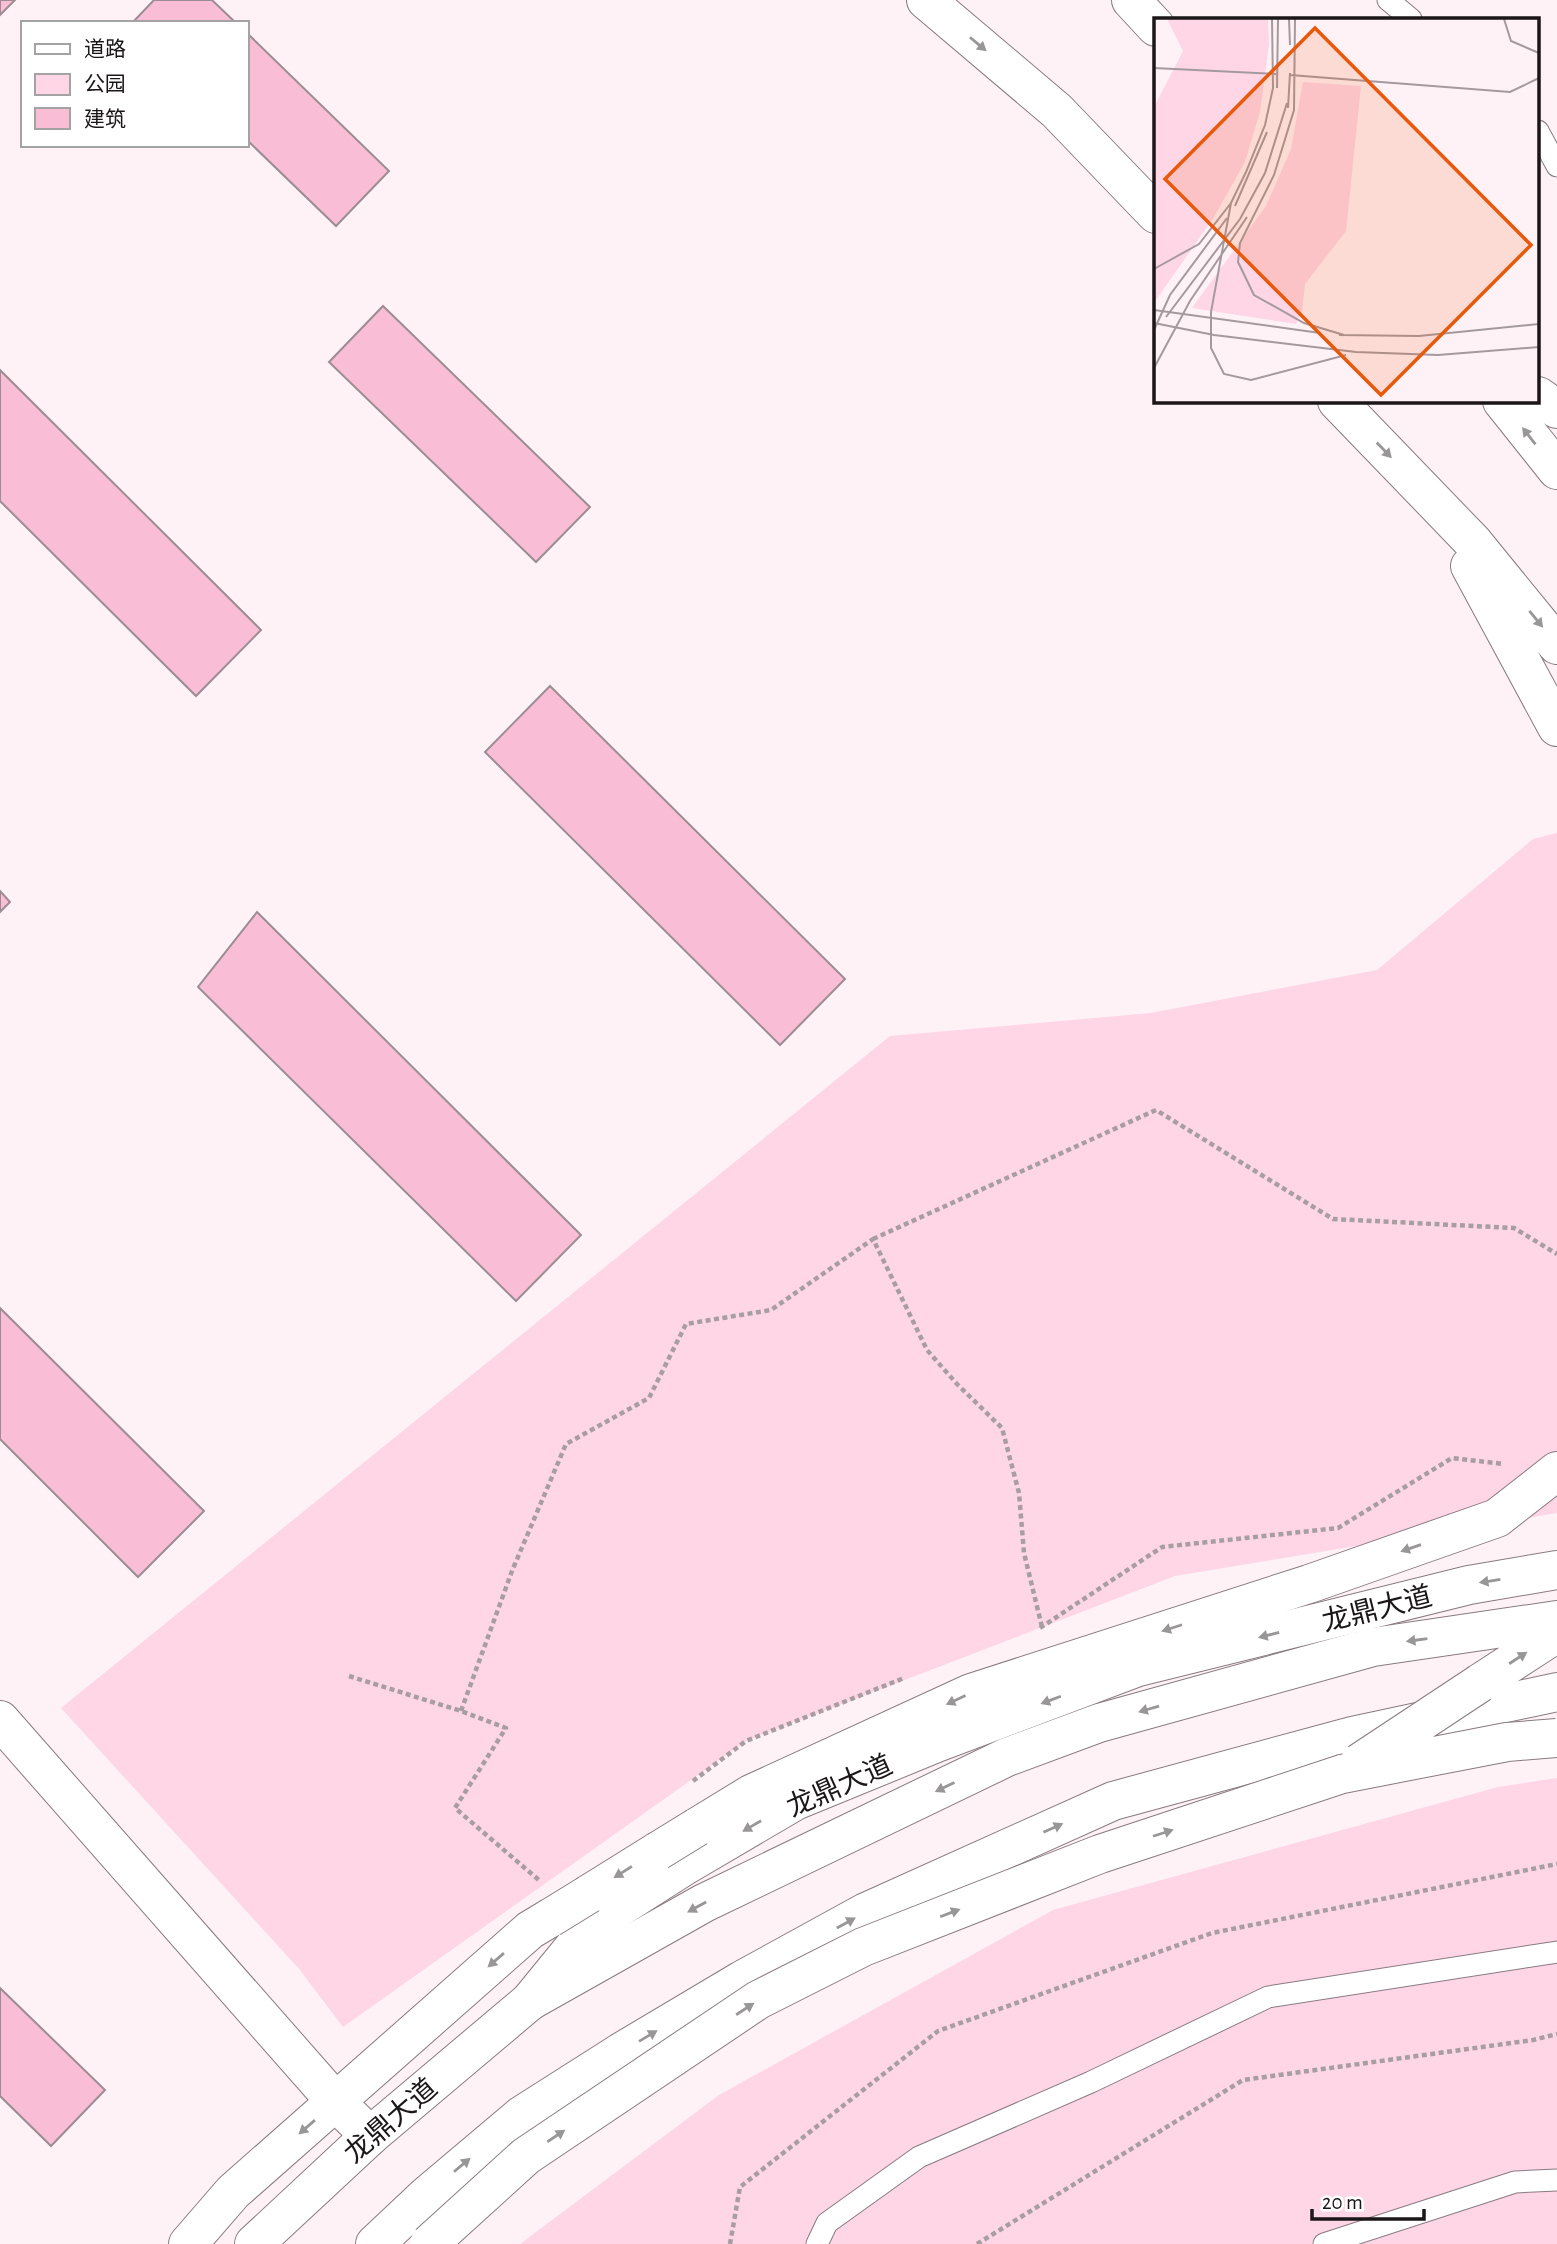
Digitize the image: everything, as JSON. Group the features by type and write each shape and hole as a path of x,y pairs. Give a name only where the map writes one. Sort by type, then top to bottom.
{"main road":[{"path":"926,0 1057,111 1154,212"},
{"path":"1131,0 1154,25"},
{"path":"1540,397 1557,409"},
{"path":"1338,402 1473,542 1557,645"},
{"path":"1503,402 1557,470"},
{"path":"1436,503 1557,727"},
{"path":"188,2244 233,2192 530,1930 550,1918 590,1909 658,1851 751,1794 971,1693 1309,1584 1497,1518 1557,1471"},
{"name":"龙鼎大道","path":"254,2244 370,2136 530,2001 590,1909 686,1865 795,1801 939,1742 1138,1667 1469,1585 1557,1570"},
{"path":"530,2001 705,1903 1007,1758 1099,1723 1373,1647 1557,1620"},
{"path":"1342,1774 1557,1633"},
{"path":"375,2244 426,2196 522,2115 742,1980 866,1912 1113,1801 1352,1736 1557,1692"},
{"path":"0,1720 335,2101 370,2136"},
{"path":"429,2244 526,2157 758,2000 863,1947 1100,1854 1342,1774 1507,1742 1557,1738"},
{"path":"426,2196 464,2244"}],"lane":[{"path":"1388,0 1410,18"},
{"path":"1540,135 1557,166"},
{"path":"817,2244 827,2223 919,2157 1091,2082 1268,1997 1557,1952"},
{"path":"1324,2244 1515,2182 1557,2180"}],"path":[{"path":"461,1711 512,1571 566,1444 649,1398 686,1324 771,1310 873,1239 1156,1110 1333,1219 1514,1228 1557,1254"},
{"path":"873,1239 927,1349 957,1384 1002,1428 1019,1493 1024,1553 1042,1627"},
{"path":"349,1676 506,1728 455,1808 590,1909"},
{"path":"730,2244 740,2187 938,2031 1212,1933 1557,1864"},
{"path":"978,2244 1243,2080 1533,2040 1557,2034"}],"green space":[{"path":"1557,833 1557,1513 1175,1576 746,1741 343,2027 300,1970 61,1708 890,1036 1151,1013 1377,970 1533,839"},
{"path":"1557,1778 1557,2244 520,2244 719,2095 1053,1910 1498,1787"}],"building":[{"path":"0,0 15,0 0,15"},
{"path":"154,0 212,0 234,21 134,21"},
{"path":"248,34 389,171 336,226 248,141"},
{"path":"383,306 590,507 536,562 329,362"},
{"path":"0,370 261,630 196,696 0,501"},
{"path":"550,686 845,979 780,1045 485,752"},
{"path":"0,891 10,902 0,912"},
{"path":"257,912 581,1235 516,1301 198,987"},
{"path":"0,1308 204,1511 138,1577 0,1439"},
{"path":"0,1988 105,2090 51,2146 0,2096"}]}
